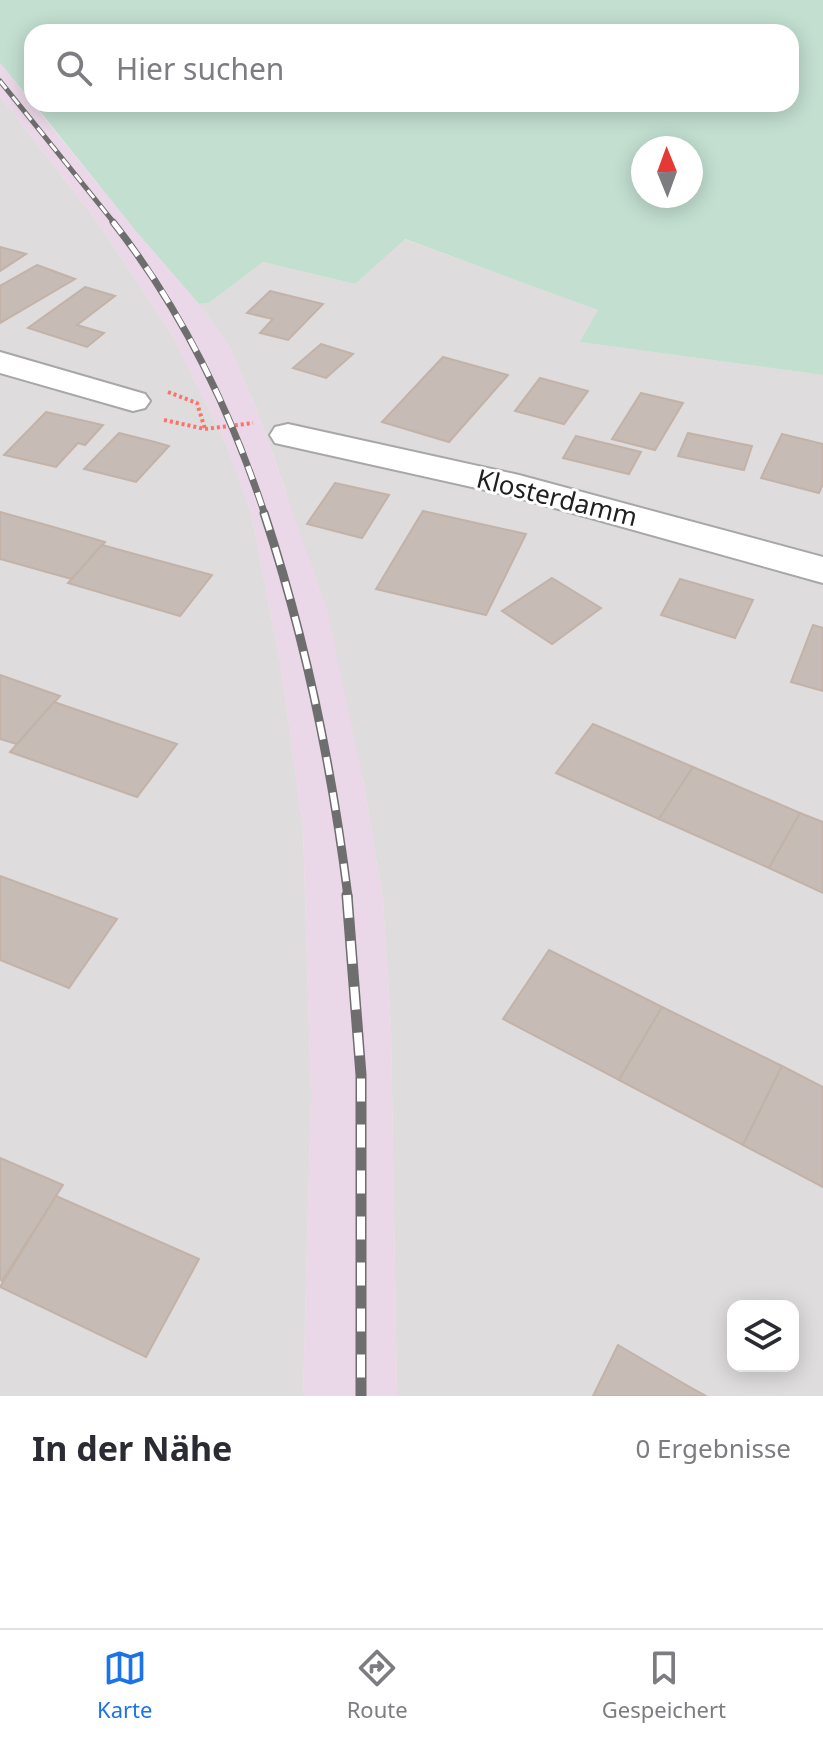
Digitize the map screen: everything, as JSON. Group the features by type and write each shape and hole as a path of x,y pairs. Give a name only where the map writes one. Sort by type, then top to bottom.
{"street":[{"path":"0,397 13,366 149,403"},
{"name":"Klosterdamm","path":"273,434 519,486 823,570"}],"path":[{"path":"149,403 205,429 252,423 273,434"},
{"path":"149,403 197,403 205,429"}],"shaded area":[{"path":"0,63 24,93 24,112 40,112 199,304 230,348 256,408 327,608 363,779 383,901 391,1027 397,1396 303,1396 311,1096 303,828 280,662 251,512 227,446 173,337 102,228 0,96"},
{"path":"0,96 102,228 173,337 227,446 251,512 280,662 303,828 311,1096 303,1396 0,1396"},
{"path":"404,239 599,310 581,342 823,375 823,1396 397,1396 391,1027 383,901 363,779 285,489 256,408 230,348 199,304 209,303 263,262 355,284"}],"green space":[{"path":"0,0 823,0 823,375 580,342 598,310 405,239 355,284 263,262 209,303 199,304 40,112 799,112 799,24 24,24 24,92 0,63"}],"building":[{"path":"0,247 26,254 0,271"},
{"path":"37,265 75,279 0,323 0,286"},
{"path":"85,287 115,296 77,325 104,333 87,347 28,328"},
{"path":"270,291 323,304 288,340 260,333 273,319 247,313"},
{"path":"321,344 353,354 326,378 293,368"},
{"path":"443,357 508,375 449,442 382,422"},
{"path":"540,378 588,391 564,424 515,411"},
{"path":"641,393 683,403 655,450 612,439"},
{"path":"46,412 103,425 85,445 78,443 56,467 4,455"},
{"path":"119,433 169,446 136,482 84,469"},
{"path":"688,433 752,446 744,470 678,456"},
{"path":"782,434 823,444 823,483 819,493 761,478"},
{"path":"576,436 641,452 629,474 563,458"},
{"path":"335,483 389,495 362,538 307,524"},
{"path":"423,511 526,534 486,615 376,589"},
{"path":"0,512 105,542 72,579 0,559"},
{"path":"102,545 212,575 180,616 68,583"},
{"path":"552,578 601,608 552,644 502,611"},
{"path":"680,579 753,600 735,638 661,615"},
{"path":"813,625 823,628 823,691 791,682"},
{"path":"0,675 60,696 17,744 0,739"},
{"path":"54,702 177,744 137,797 10,752"},
{"path":"593,724 693,767 659,819 556,773"},
{"path":"693,767 800,813 769,868 659,819"},
{"path":"800,813 823,822 823,893 769,868"},
{"path":"0,876 117,919 69,988 0,960"},
{"path":"549,950 662,1007 619,1080 503,1019"},
{"path":"662,1007 782,1066 743,1145 619,1080"},
{"path":"782,1066 823,1087 823,1187 743,1145"},
{"path":"0,1158 63,1185 2,1281 0,1279"},
{"path":"56,1196 199,1259 146,1357 0,1287"},
{"path":"618,1345 688,1386 706,1396 593,1396"}],"railway":[{"path":"0,81 24,111"},
{"path":"25,112 115,224"},
{"path":"113,222 161,290 202,362 236,437 265,515"},
{"path":"264,513 292,607 315,703 334,800 348,897"},
{"path":"347,895 361,1075 361,1396"}]}
